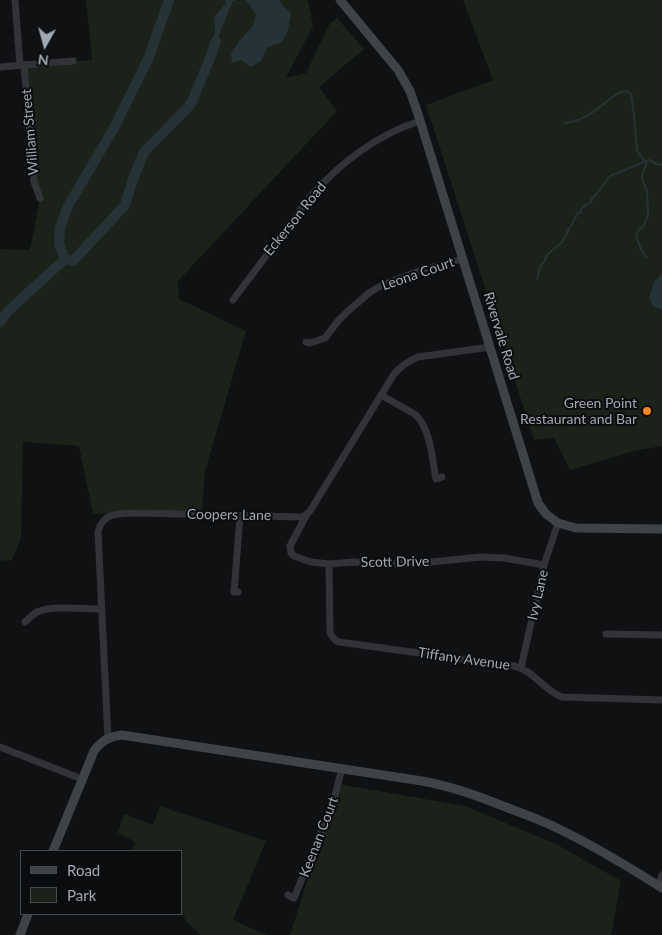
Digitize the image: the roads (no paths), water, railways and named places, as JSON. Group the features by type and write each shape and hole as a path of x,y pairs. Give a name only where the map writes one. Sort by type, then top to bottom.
{"street":[{"name":"William Street","path":"15,0 34,182 40,198"},
{"name":"Rivervale Road","path":"340,0 398,70 410,91 538,503 546,514 558,523"},
{"path":"0,67 73,61"},
{"name":"Eckerson Road","path":"233,300 324,182 369,146 403,126 420,121"},
{"name":"Leona Court","path":"306,342 310,343 325,338 348,311 382,285 419,271 462,259"},
{"path":"308,514 394,374 404,364 410,360 425,356 490,348"},
{"path":"381,395 421,420 427,432 436,478 442,477"},
{"name":"Coopers Lane","path":"108,738 98,532 102,523 109,516 117,514 301,517 308,514"},
{"name":"Scott Drive","path":"308,514 290,546 294,556 310,562 329,564 352,562 411,564 487,557 544,565"},
{"path":"238,592 234,592 240,516"},
{"path":"558,523 576,528 662,529"},
{"name":"Ivy Lane","path":"521,668 544,565 558,523"},
{"name":"Tiffany Avenue","path":"329,564 330,633 339,642 504,664 521,668 529,672 553,693 562,697 662,700"},
{"path":"25,622 38,612 52,608 102,609"},
{"path":"606,634 662,635"},
{"path":"53,850 94,751 108,738 122,735 434,783 471,793 544,822 584,842 661,887 662,875"},
{"path":"0,748 82,779"},
{"name":"Keenan Court","path":"288,895 294,898 333,802 342,768"},
{"path":"20,935 28,915"}],"waterway":[{"path":"65,259 59,244 60,228 68,206 114,128 149,57 169,0"},
{"path":"0,322 7,312 65,259 73,261 125,205 144,152 191,104 216,41"},
{"path":"564,123 573,122 587,116 619,93 626,91 631,94 637,151 646,162 642,175 647,191 648,215 636,236 646,257"},
{"path":"537,279 546,256 562,242 578,213 581,212 585,205 590,203 610,176 649,160 662,165"}],"place":[{"name":"Green Point Restaurant and Bar","path":"647,411"}]}
